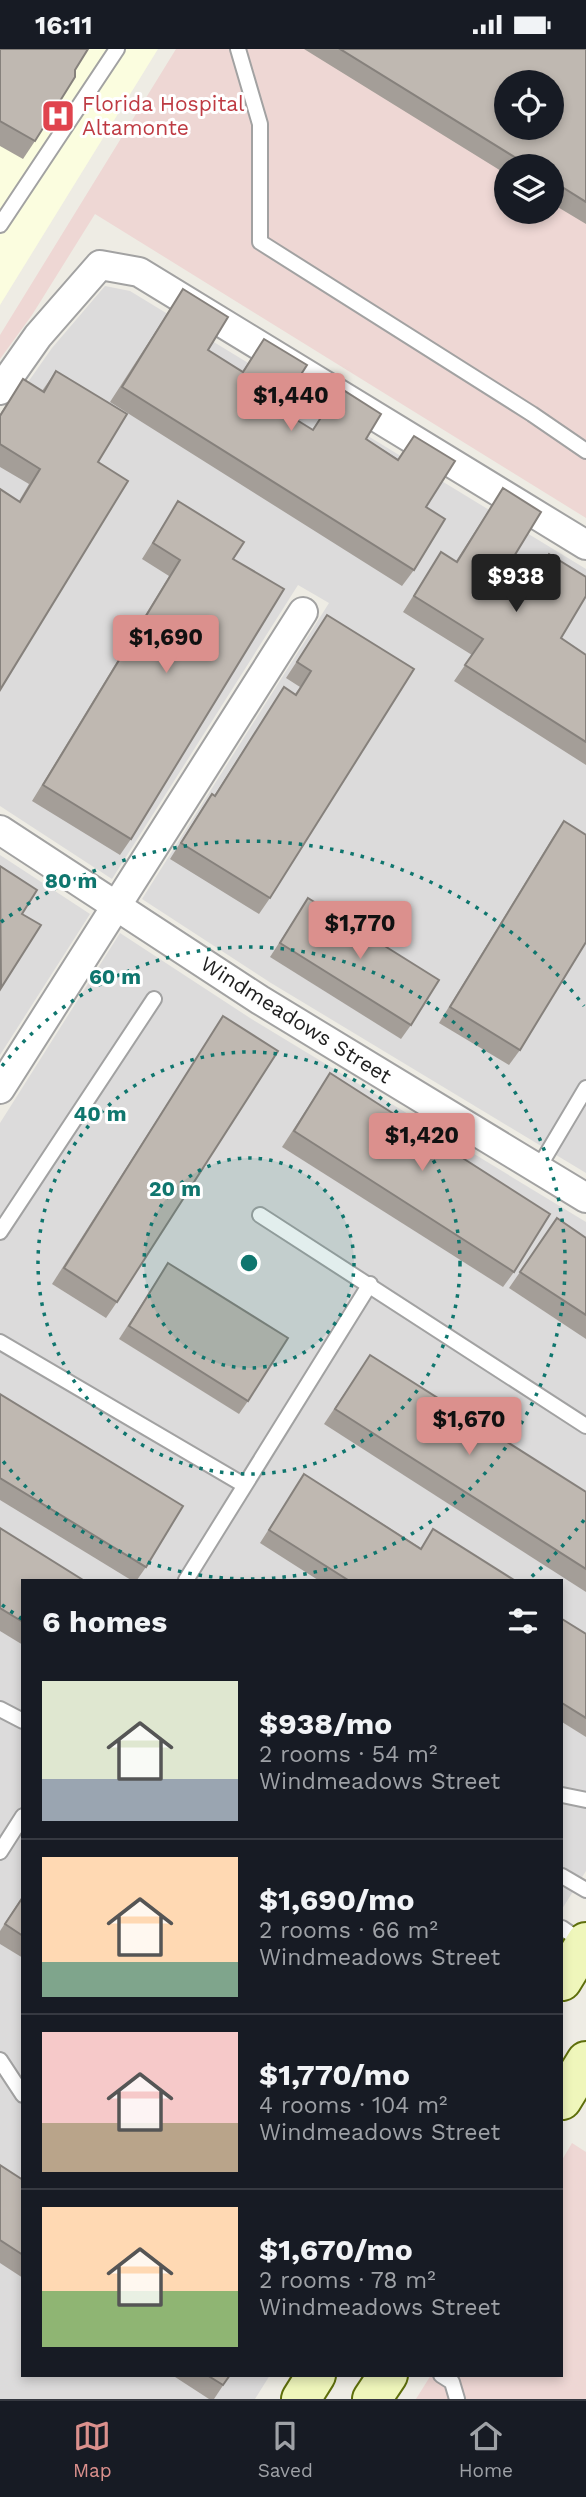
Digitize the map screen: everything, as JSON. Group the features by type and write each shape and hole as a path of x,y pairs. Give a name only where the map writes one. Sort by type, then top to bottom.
{"main road":[{"path":"563,1979 586,1943"},
{"path":"563,2098 586,2061"},
{"path":"301,2399 315,2377"},
{"path":"372,2399 387,2377"}],"street":[{"path":"0,390 38,336 100,265 139,272 586,545"},
{"path":"0,1089 303,611"},
{"name":"Windmeadows Street","path":"0,830 260,1000 586,1198"}],"lane":[{"path":"0,225 117,49"},
{"path":"238,49 260,124 260,242 586,451"},
{"path":"0,1232 154,999"},
{"path":"539,1167 586,1088"},
{"path":"260,1215 586,1426"},
{"path":"187,1579 370,1284"},
{"path":"0,1342 244,1485"},
{"path":"0,1709 21,1720"},
{"path":"563,1795 586,1800"},
{"path":"1,1849 21,1819"},
{"path":"563,1877 586,1890"},
{"path":"563,1929 586,1943"},
{"path":"0,2060 21,2092"},
{"path":"444,2377 452,2382 457,2399"}],"shaded area":[{"name":"Florida Hospital Altamonte","path":"0,49 158,49 0,305"},
{"path":"176,49 586,49 586,518 95,214 32,315 0,359 0,335"},
{"path":"105,286 130,291 586,569 586,1173 271,983 142,899 329,603 298,585 112,879 0,806 0,422 52,348"},
{"path":"0,855 90,914 0,1055"},
{"path":"120,933 250,1018 586,1222 586,1871 563,1907 563,1579 21,1579 21,2377 269,2377 255,2399 0,2399 0,1123"},
{"path":"572,2143 586,2152 586,2399 416,2399 430,2377 563,2377 563,2158"}],"building":[{"path":"0,49 88,49 75,70 75,77 35,141 0,121"},
{"path":"340,49 586,49 586,202 564,188 564,154 510,154"},
{"path":"183,289 228,317 208,350 243,372 264,339 307,365 279,409 313,430 340,388 381,414 366,439 398,460 414,436 455,461 426,507 445,519 414,570 122,387"},
{"path":"56,371 127,414 98,462 128,481 0,690 0,489 20,502 40,469 0,444 0,416 23,379 44,392"},
{"path":"503,488 541,512 513,558 537,573 549,554 586,577 586,596 561,638 586,655 586,742 465,665 483,639 414,596 441,552 457,562"},
{"path":"178,501 244,542 233,559 284,589 131,839 43,785 180,560 153,543"},
{"path":"327,615 414,669 270,898 181,843 212,794 215,796 284,687 296,695 311,671 297,662"},
{"path":"564,821 586,835 586,942 520,1050 450,1007"},
{"path":"0,866 37,890 22,914 41,925 1,988"},
{"path":"308,898 439,980 411,1025 280,943"},
{"path":"223,1016 278,1051 117,1302 64,1268"},
{"path":"330,1073 550,1214 514,1272 294,1131"},
{"path":"557,1218 586,1238 586,1315 520,1272"},
{"path":"168,1263 288,1338 248,1401 129,1326"},
{"path":"370,1355 586,1492 586,1569 335,1409"},
{"path":"0,1394 183,1506 146,1567 0,1478"},
{"path":"304,1474 421,1549 433,1529 512,1579 346,1579 269,1530"},
{"path":"0,1528 81,1579 21,1579 21,1621 0,1608"},
{"path":"563,1620 586,1634 586,1718 563,1704"},
{"path":"21,1900 21,1935 5,1924"},
{"path":"0,2165 21,2179 21,2254 0,2240"},
{"path":"210,2377 229,2377 223,2385"}],"place":[{"name":"Florida Hospital Altamonte","path":"58,116"}]}
